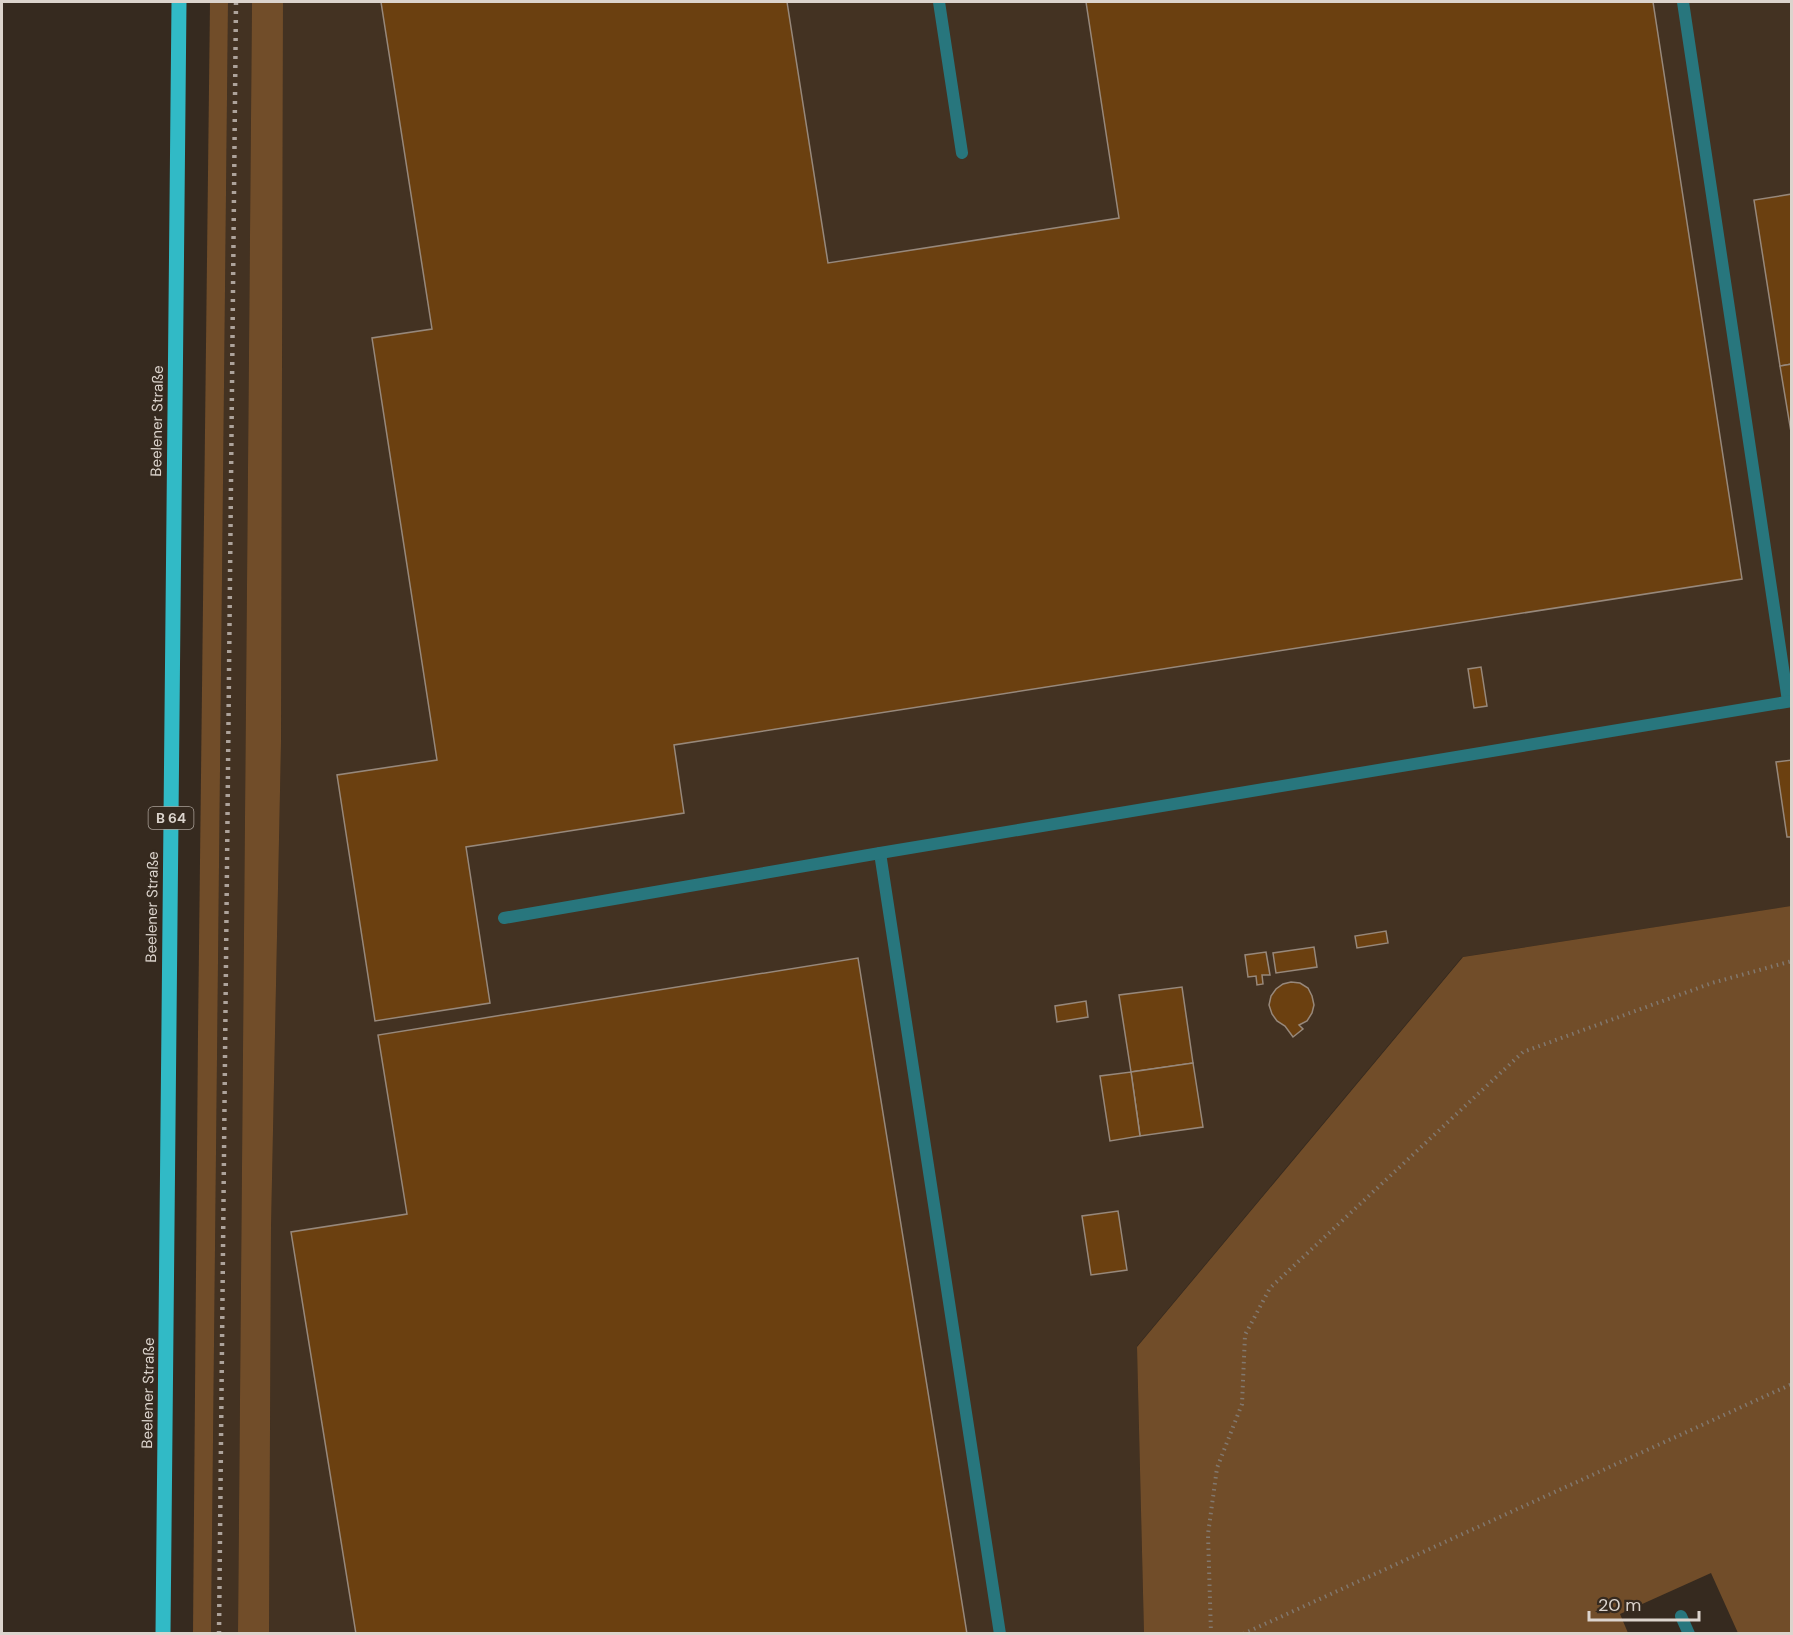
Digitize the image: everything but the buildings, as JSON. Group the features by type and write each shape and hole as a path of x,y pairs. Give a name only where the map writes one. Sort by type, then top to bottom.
{"main road":[{"name":"Beelener Straße","path":"163,1634 179,2"}],"lane":[{"path":"939,2 962,153"},
{"path":"504,918 1790,701 1683,2"},
{"path":"880,853 1000,1634"},
{"path":"1681,1616 1689,1634"}],"path":[{"path":"1210,1634 1208,1534 1217,1468 1242,1404 1245,1335 1270,1288 1523,1052 1712,983 1791,961"},
{"path":"1243,1634 1791,1384"}],"shaded area":[{"path":"210,2 228,2 211,1633 193,1634 198,1034"},
{"path":"228,2 252,2 238,1633 211,1634"},
{"path":"252,2 283,2 281,743 271,1228 269,1634 238,1633"},
{"path":"283,2 1791,2 1791,906 1462,957 1137,1346 1144,1633 269,1634 271,1228 281,743"},
{"path":"1791,906 1791,1633 1738,1633 1711,1573 1620,1614 1628,1633 1144,1633 1137,1347 1463,957"}],"railway":[{"path":"219,1634 236,2"}]}
